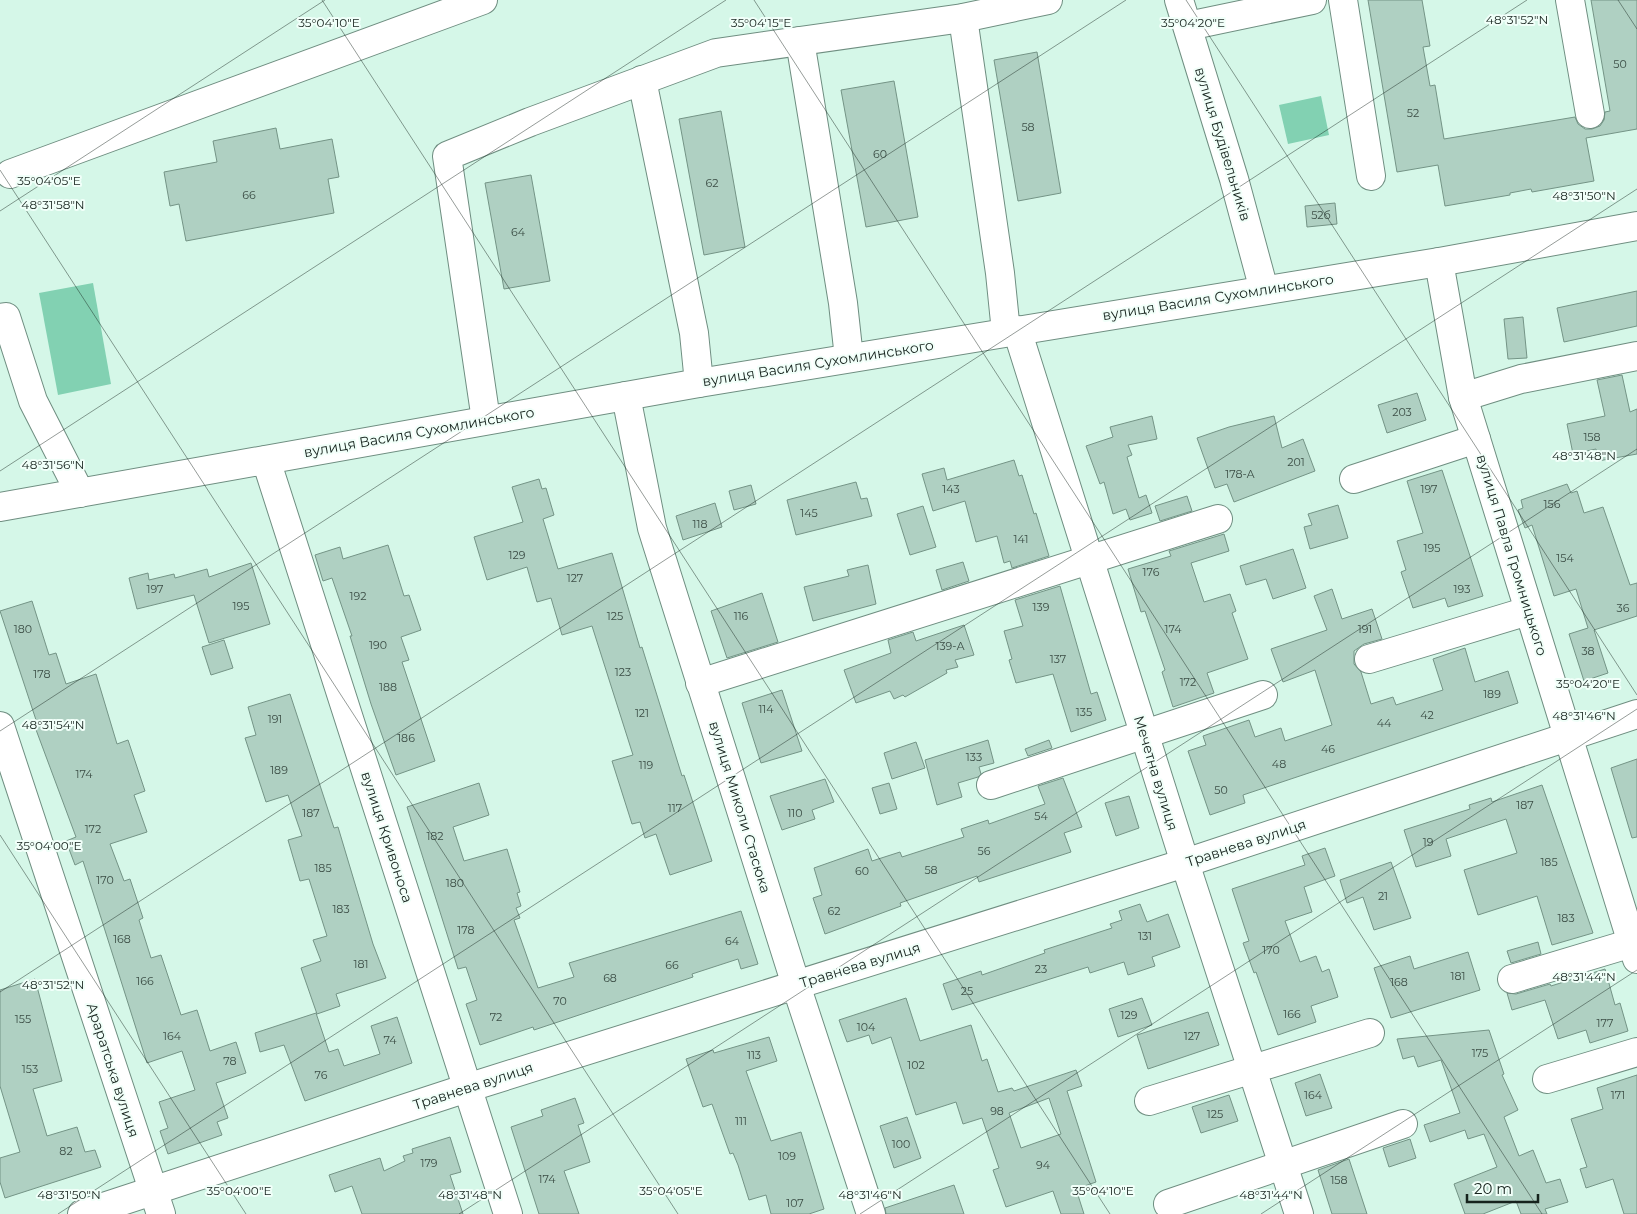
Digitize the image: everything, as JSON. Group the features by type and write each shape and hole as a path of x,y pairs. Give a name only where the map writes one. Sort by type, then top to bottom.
{"street":[{"path":"10,174 483,0"},
{"path":"486,420 447,156 530,122 716,52 963,18 1048,0"},
{"name":"вулиця Будівельників","path":"1179,0 1264,290"},
{"path":"1188,26 1312,0"},
{"path":"1343,0 1371,176"},
{"path":"1570,0 1590,114"},
{"name":"Мечетна вулиця","path":"963,18 1000,273 1012,331 1090,560 1185,863 1300,1214"},
{"path":"800,41 844,304 849,358"},
{"path":"642,80 694,333 698,383"},
{"name":"вулиця Василя Сухомлинського","path":"0,507 698,383 1439,262 1637,226"},
{"name":"вулиця Павла Громницького","path":"1439,262 1463,397 1528,611 1633,937"},
{"path":"0,318 6,317 33,401 80,493"},
{"path":"1463,397 1521,379 1637,356"},
{"name":"вулиця Миколи Стасюка","path":"626,396 652,528 796,985 871,1214"},
{"path":"1354,479 1476,439"},
{"name":"вулиця Кривоноса","path":"266,460 508,1214"},
{"path":"700,682 1218,519"},
{"path":"1369,659 1528,611"},
{"path":"991,784 1263,694"},
{"name":"Травнева вулиця","path":"82,1214 157,1202 467,1088 1185,863 1637,714"},
{"name":"Араратська вулиця","path":"0,726 157,1202"},
{"path":"1512,979 1633,937"},
{"path":"1149,1102 1370,1032"},
{"path":"1547,1079 1637,1052"},
{"path":"1168,1204 1403,1124"}],"green space":[{"path":"1321,96 1329,135 1288,144 1279,105"},
{"path":"93,283 111,384 58,395 39,293"}],"building":[{"path":"1368,0 1422,0 1430,46 1423,47 1430,86 1435,85 1444,139 1575,117 1578,124 1585,129 1600,126 1604,120 1605,112 1610,111 1591,0 1637,0 1637,129 1586,138 1594,181 1532,192 1531,189 1510,193 1510,195 1445,206 1438,165 1397,172"},
{"path":"1037,52 1061,193 1018,201 994,60"},
{"path":"894,81 918,217 866,227 841,90"},
{"path":"721,111 745,247 704,255 679,119"},
{"path":"276,128 280,149 332,139 339,177 328,179 334,213 186,241 179,204 170,206 164,172 217,162 213,141"},
{"path":"531,175 550,281 504,289 485,183"},
{"path":"1335,203 1337,224 1307,227 1305,206"},
{"path":"1637,291 1637,326 1564,342 1557,308"},
{"path":"1523,317 1527,358 1508,359 1504,319"},
{"path":"1622,375 1630,412 1637,409 1637,454 1598,461 1596,449 1573,454 1567,424 1605,416 1597,380"},
{"path":"1417,393 1426,420 1387,433 1378,405"},
{"path":"1152,416 1157,439 1128,445 1132,455 1127,457 1139,498 1146,495 1152,513 1130,520 1126,509 1113,514 1104,482 1100,484 1086,446 1113,437 1110,427"},
{"path":"1274,416 1282,448 1303,439 1315,471 1234,502 1227,484 1215,488 1197,438 1229,427"},
{"path":"1014,460 1019,476 1022,475 1034,514 1036,513 1049,556 1012,568 1010,561 1004,563 997,536 976,542 965,501 933,511 922,474 944,468 947,480"},
{"path":"1442,470 1483,596 1448,607 1445,598 1413,608 1401,572 1406,570 1397,541 1423,533 1407,481"},
{"path":"539,479 542,489 546,488 554,515 543,519 558,569 612,553 640,648 642,647 682,776 684,775 712,861 670,875 656,834 645,838 640,822 632,824 612,761 633,755 592,626 562,635 551,598 537,602 527,567 487,580 474,537 523,522 512,487"},
{"path":"856,482 861,499 867,498 872,516 796,535 787,500"},
{"path":"1567,484 1571,493 1577,491 1584,513 1603,507 1630,585 1637,583 1637,616 1594,630 1608,673 1584,681 1569,634 1588,628 1576,589 1554,596 1532,525 1525,528 1518,510 1523,508 1521,500"},
{"path":"751,485 756,504 734,510 729,491"},
{"path":"1187,496 1192,511 1160,521 1155,506"},
{"path":"715,503 722,527 683,540 676,516"},
{"path":"1338,505 1348,538 1310,549 1304,527 1312,525 1308,514"},
{"path":"923,506 936,547 910,555 897,514"},
{"path":"1224,534 1229,551 1191,563 1204,602 1230,594 1236,611 1232,613 1248,659 1207,673 1214,693 1173,707 1162,672 1165,670 1145,611 1141,612 1128,569 1171,556 1169,551"},
{"path":"388,545 404,596 409,595 421,630 401,637 409,660 402,662 435,761 396,775 371,704 350,636 352,636 332,578 323,581 315,555 340,547 343,559"},
{"path":"1293,549 1306,588 1273,599 1266,579 1246,585 1240,566"},
{"path":"963,562 969,581 942,590 936,570"},
{"path":"251,563 270,624 209,643 194,595 137,609 129,578 148,573 149,580 174,574 175,578 207,569 209,577"},
{"path":"868,565 876,604 813,621 804,587 849,576 847,570"},
{"path":"1060,586 1091,694 1097,692 1106,720 1071,732 1053,674 1016,683 1009,660 1012,659 1004,631 1023,626 1015,600"},
{"path":"1332,589 1342,619 1372,609 1382,639 1364,644 1354,651 1354,664 1361,672 1371,704 1393,697 1396,705 1443,690 1433,659 1465,648 1475,682 1508,671 1518,703 1243,795 1245,803 1210,815 1188,751 1206,745 1203,736 1249,720 1255,737 1281,728 1285,741 1332,725 1315,670 1283,682 1271,649 1327,630 1314,596"},
{"path":"762,593 778,642 727,658 711,611"},
{"path":"32,601 49,655 56,653 66,684 96,674 117,744 128,740 145,791 134,795 147,832 110,844 124,881 130,879 143,918 139,920 151,958 161,955 181,1015 197,1010 210,1051 236,1042 246,1073 216,1083 228,1118 217,1122 222,1135 168,1154 160,1131 168,1128 159,1102 195,1090 182,1051 147,1063 83,861 75,865 66,841 76,837 35,727 38,726 0,611"},
{"path":"964,625 974,655 955,660 958,667 946,670 947,673 905,697 903,695 894,699 890,691 856,703 844,670 891,653 888,640 913,632 916,641"},
{"path":"224,640 233,668 211,675 202,647"},
{"path":"782,690 802,751 761,763 742,703"},
{"path":"290,694 334,828 338,827 373,944 386,978 336,994 340,1006 317,1014 301,968 321,961 313,940 327,936 309,879 300,881 288,840 302,836 288,795 266,802 245,738 256,735 248,707"},
{"path":"988,740 994,763 979,767 981,774 978,777 958,783 962,797 937,805 925,760"},
{"path":"1049,740 1052,748 1028,756 1025,749"},
{"path":"916,742 925,768 892,779 884,753"},
{"path":"1637,759 1637,837 1632,838 1611,768"},
{"path":"1063,778 1082,827 1064,833 1071,852 979,882 977,876 900,903 901,906 825,934 813,898 822,895 814,868 868,849 872,861 900,852 902,857 964,837 961,829 988,820 989,824 1045,804 1038,786"},
{"path":"825,779 834,802 812,810 815,819 782,830 770,796"},
{"path":"479,783 489,815 453,827 464,861 507,849 520,892 517,893 521,906 516,908 520,918 514,920 538,988 574,977 569,963 741,911 758,964 741,969 738,959 692,974 693,977 534,1030 533,1027 480,1045 466,1004 477,1000 466,967 458,969 407,807"},
{"path":"889,783 897,809 880,814 872,788"},
{"path":"1542,785 1593,933 1552,945 1537,896 1478,915 1464,870 1517,853 1506,819 1446,839 1451,856 1416,867 1404,830 1470,809 1469,805 1491,798 1492,802"},
{"path":"1129,796 1139,828 1116,836 1105,803"},
{"path":"1325,848 1335,876 1304,887 1312,912 1285,921 1300,962 1316,956 1322,972 1329,969 1338,997 1311,1006 1316,1022 1278,1035 1256,972 1254,973 1243,943 1249,941 1232,889 1305,865 1302,856"},
{"path":"1391,862 1411,918 1374,930 1363,897 1347,903 1340,880"},
{"path":"1140,904 1147,922 1168,914 1180,947 1152,957 1155,966 1128,975 1124,962 1090,973 1088,967 952,1010 943,984 981,971 982,975 1045,953 1044,950 1112,928 1110,924 1122,920 1119,911"},
{"path":"1538,942 1541,954 1511,963 1507,951"},
{"path":"1468,952 1480,990 1391,1018 1374,968 1410,956 1414,969"},
{"path":"1605,969 1615,1005 1620,1003 1628,1031 1590,1043 1586,1030 1558,1039 1545,1000 1512,1010 1507,993 1516,994 1550,984 1551,986"},
{"path":"35,979 62,1081 33,1089 47,1136 77,1127 85,1152 95,1150 101,1167 5,1198 0,1182 0,1158 20,1152 0,1086 0,990"},
{"path":"906,998 920,1041 971,1025 982,1061 987,1059 998,1092 1012,1088 1014,1091 1076,1070 1082,1086 1067,1091 1096,1182 1076,1189 1084,1214 1061,1214 1053,1191 1006,1207 993,1170 999,1168 982,1118 963,1124 956,1102 916,1115 891,1037 872,1044 869,1035 847,1042 839,1020","holes":["1049,1098 1061,1134 1021,1148 1009,1113"]},
{"path":"1142,998 1152,1025 1118,1037 1109,1009"},
{"path":"1208,1012 1219,1045 1148,1069 1137,1035"},
{"path":"316,1013 329,1052 338,1049 344,1066 380,1054 371,1026 397,1017 412,1063 305,1101 284,1045 260,1052 255,1033"},
{"path":"1489,1030 1504,1074 1502,1075 1518,1110 1504,1117 1519,1156 1533,1150 1546,1183 1560,1179 1568,1202 1545,1209 1547,1214 1521,1214 1516,1201 1483,1214 1465,1214 1454,1184 1497,1167 1484,1134 1468,1139 1465,1130 1430,1142 1424,1125 1460,1113 1441,1060 1418,1067 1414,1056 1403,1059 1397,1039"},
{"path":"769,1037 777,1061 746,1071 771,1141 801,1132 824,1209 809,1214 771,1214 766,1195 749,1200 738,1165 733,1153 730,1154 712,1104 703,1107 686,1059 713,1050 714,1053"},
{"path":"1320,1074 1332,1108 1306,1116 1295,1083"},
{"path":"1637,1075 1637,1214 1624,1214 1613,1179 1586,1188 1580,1169 1587,1167 1571,1119 1603,1109 1597,1088"},
{"path":"1229,1095 1238,1121 1201,1133 1192,1107"},
{"path":"575,1098 584,1123 578,1125 590,1162 564,1171 579,1214 539,1214 511,1127 543,1116 541,1110"},
{"path":"907,1117 921,1158 894,1168 880,1126"},
{"path":"450,1137 461,1172 450,1175 463,1214 362,1214 352,1186 335,1192 329,1175 380,1158 384,1171 405,1161 403,1156 413,1153 412,1149"},
{"path":"1410,1139 1416,1158 1389,1167 1383,1148"},
{"path":"1349,1159 1367,1214 1332,1214 1318,1170"},
{"path":"954,1185 964,1214 886,1214 885,1208"}]}
